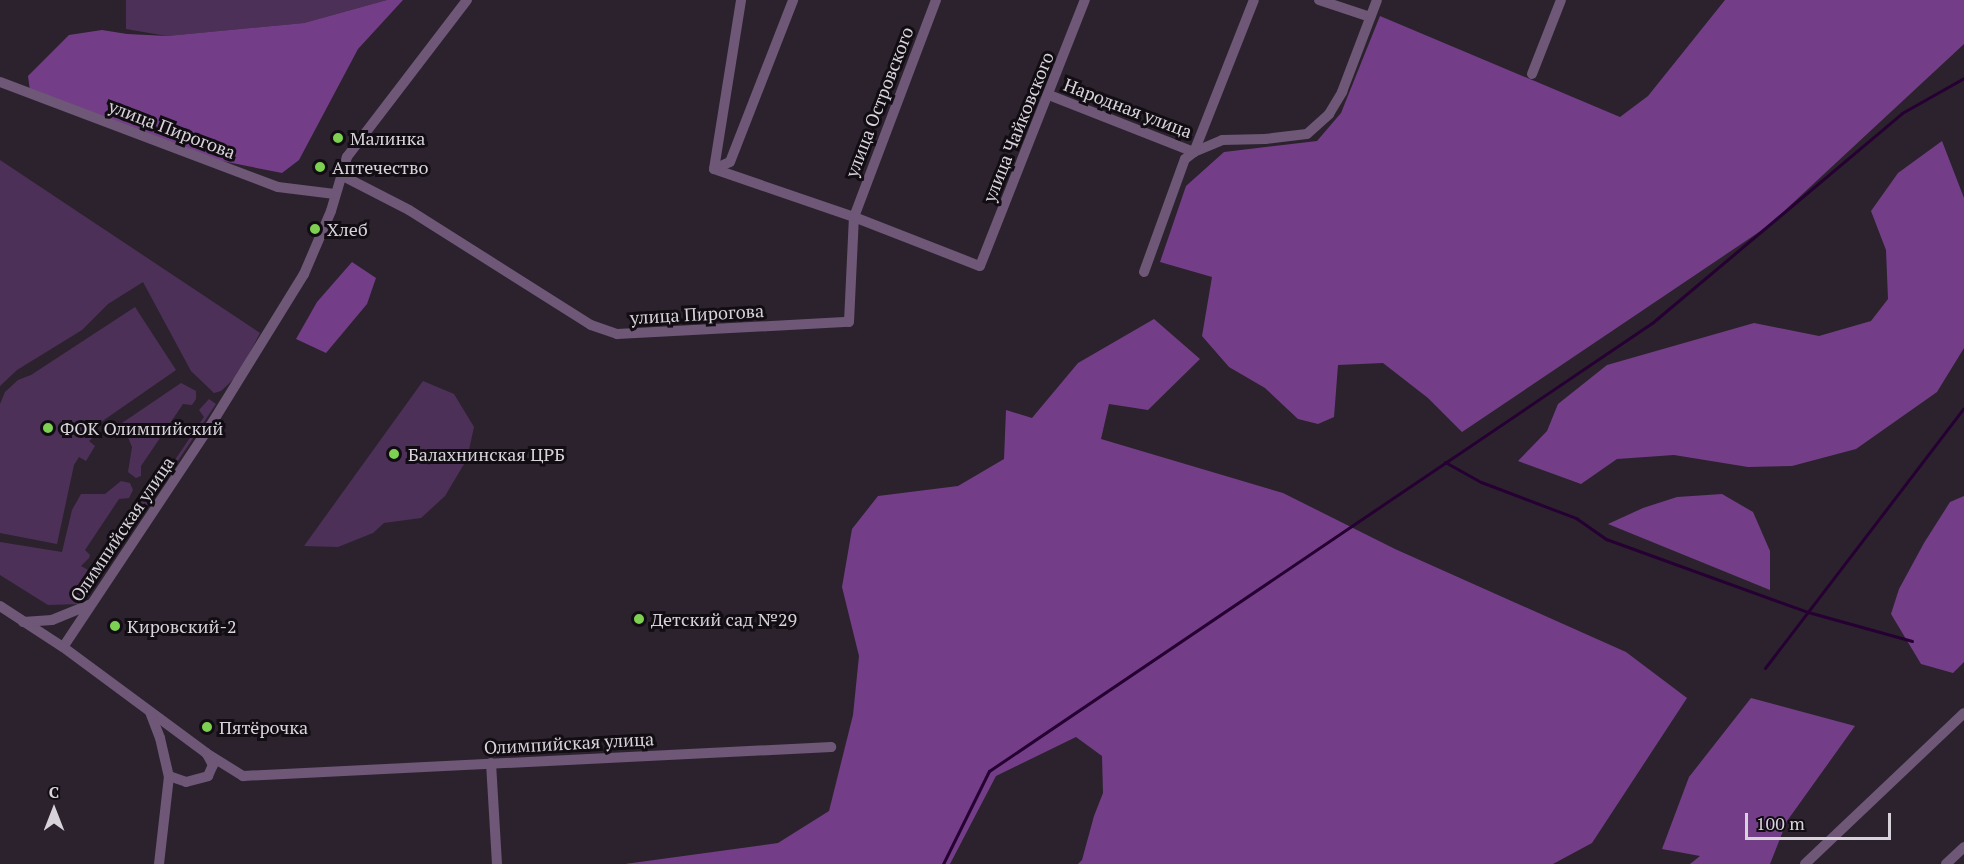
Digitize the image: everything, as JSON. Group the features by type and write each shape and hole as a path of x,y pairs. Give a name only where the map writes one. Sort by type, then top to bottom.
{"street":[{"name":"Олимпийская улица","path":"467,0 347,157 304,274 210,426 63,647 207,753 243,776 831,747"},
{"path":"714,169 741,0"},
{"path":"714,169 730,162 793,0"},
{"name":"улица Островского","path":"854,216 936,0"},
{"name":"улица Чайковского","path":"854,216 980,266 1085,0"},
{"name":"Народная улица","path":"1194,152 1254,0"},
{"path":"1318,0 1370,17"},
{"name":"Народная улица","path":"1144,272 1185,159 1194,152 1222,140 1265,139 1306,134 1329,114 1342,92 1377,0"},
{"path":"1532,74 1561,0"},
{"name":"улица Пирогова","path":"0,82 278,187 335,194"},
{"name":"Народная улица","path":"1049,95 1194,152"},
{"path":"714,169 854,216"},
{"name":"улица Пирогова","path":"341,175 409,210 591,325 617,334 849,322 854,216"},
{"path":"23,622 52,620 92,604"},
{"path":"0,606 63,647"},
{"path":"150,712 160,738 169,776 159,864"},
{"path":"1805,864 1964,713"},
{"path":"169,776 186,782 208,776 213,765 207,753"},
{"path":"491,763 497,864"},
{"path":"1946,864 1964,847"},
{"path":"161,851 167,864"}],"shaded area":[{"path":"126,0 387,0 304,23 167,36 126,29"},
{"path":"387,0 403,0 358,49 299,160 282,173 212,159 30,91 28,76 69,35 102,30 167,36 304,23"},
{"path":"1725,0 1964,0 1964,44 1768,226 1462,432 1428,398 1383,363 1338,365 1334,417 1318,424 1298,419 1265,388 1229,367 1202,336 1212,277 1160,262 1186,186 1224,152 1317,141 1341,113 1380,16 1620,117 1648,96"},
{"path":"1942,141 1964,198 1964,348 1937,392 1856,449 1792,466 1748,467 1674,455 1617,459 1581,484 1518,461 1547,431 1558,404 1607,365 1754,323 1819,336 1871,321 1888,299 1886,250 1871,211 1898,173"},
{"path":"0,160 260,333 238,375 221,391 214,393 191,371 143,282 108,304 82,330 17,370 0,386"},
{"path":"352,262 376,278 367,304 326,353 296,339 317,302"},
{"name":"ФОК Олимпийский","path":"135,307 176,370 91,429 95,436 89,441 95,446 86,461 79,457 74,465 57,544 0,533 0,404 5,392 18,380 31,375"},
{"path":"1154,319 1200,359 1148,410 1109,404 1101,439 1283,493 1395,549 1626,652 1687,698 1592,843 1553,864 1078,864 1082,860 1103,793 1102,756 1076,737 996,776 950,864 625,864 778,843 829,811 853,715 859,656 842,587 852,529 878,496 958,486 1004,459 1006,410 1032,418 1078,363"},
{"path":"423,381 454,394 474,427 467,459 445,496 421,518 384,523 373,533 338,547 304,546"},
{"path":"181,383 196,391 196,399 192,405 183,404 141,466 141,476 136,478 128,472 132,447 122,423"},
{"path":"209,399 216,404 161,486 157,490 150,488 152,479 162,479 204,417 199,410"},
{"path":"121,481 130,483 133,490 129,498 119,499 85,550 90,555 81,566 97,575 80,604 48,605 0,575 0,542 62,552 72,510 81,494 105,494"},
{"path":"1722,494 1753,512 1770,551 1770,590 1608,524 1643,508 1677,497"},
{"path":"1964,496 1964,662 1953,673 1921,664 1891,614 1899,589 1924,543 1950,502"},
{"path":"141,497 148,497 151,500 108,564 104,564 101,556 103,552 112,554 140,512 136,505"},
{"path":"1751,698 1855,726 1787,821 1770,864 1690,864 1700,856 1662,849 1689,777"}],"waterway":[{"path":"943,864 989,771 1652,323 1902,113 1964,78"},
{"path":"1765,668 1964,408"},
{"path":"1445,462 1481,482 1576,518 1606,539 1808,612 1912,641"}],"place":[{"name":"Малинка","path":"338,138"},
{"name":"Аптечество","path":"320,167"},
{"name":"Хлеб","path":"315,229"},
{"name":"ФОК Олимпийский","path":"48,428"},
{"name":"Балахнинская ЦРБ","path":"394,454"},
{"name":"Детский сад №29","path":"639,619"},
{"name":"Кировский-2","path":"115,626"},
{"name":"Пятёрочка","path":"207,727"}]}
